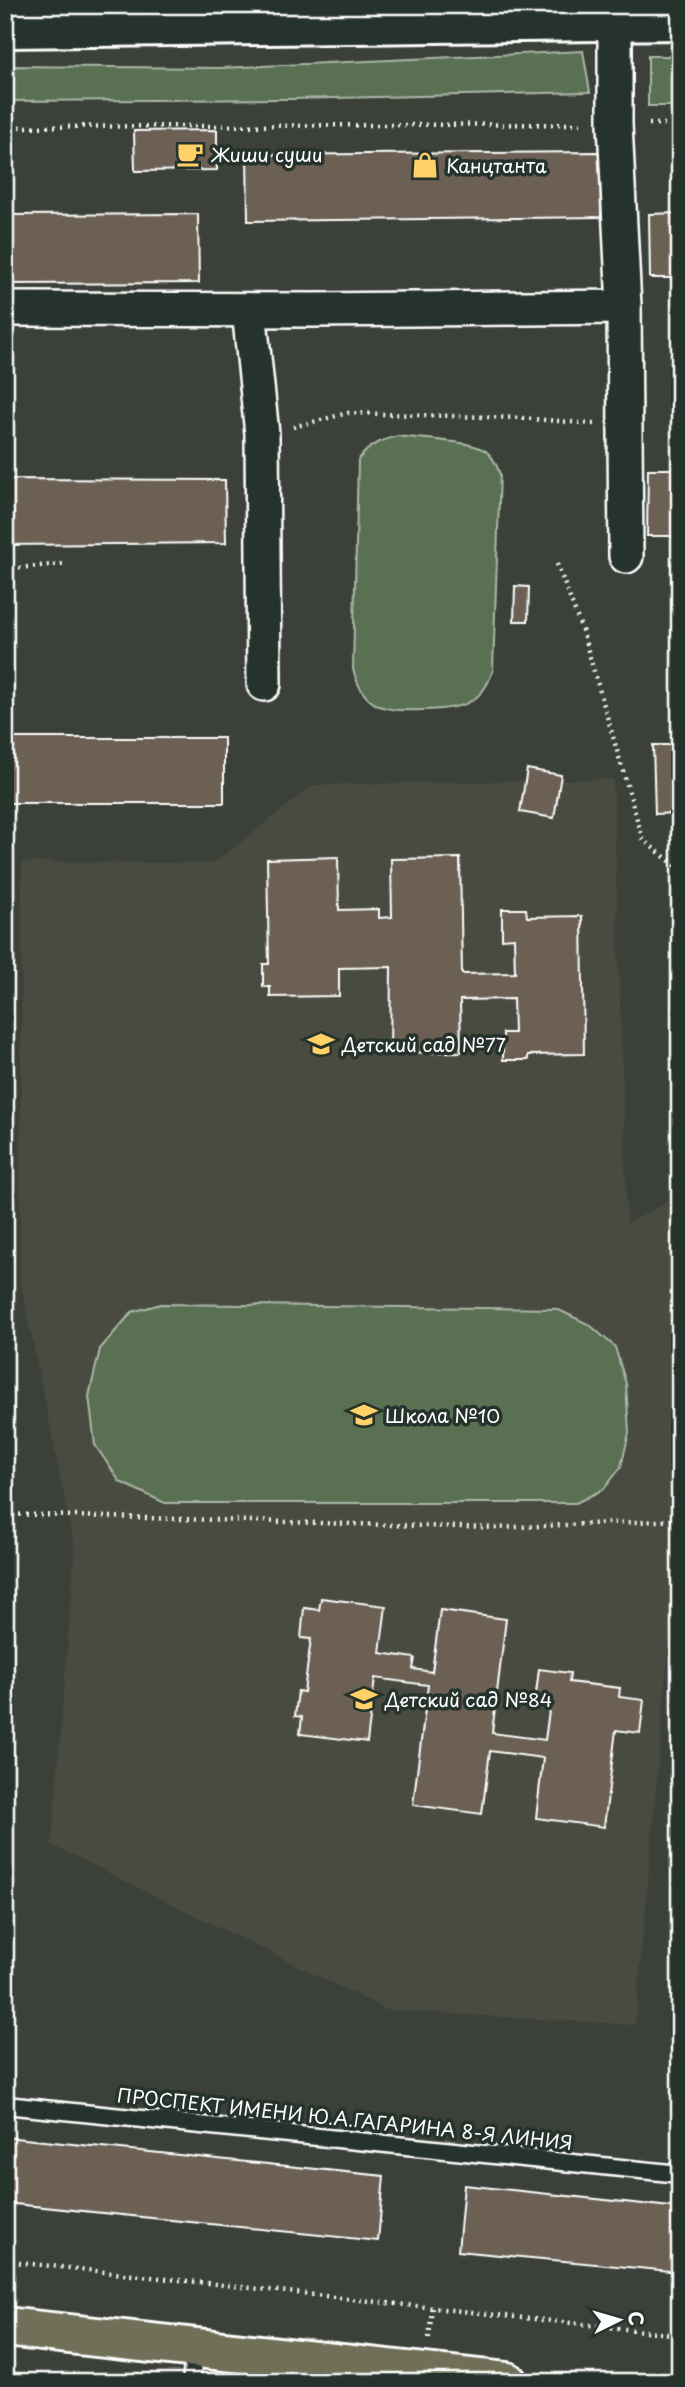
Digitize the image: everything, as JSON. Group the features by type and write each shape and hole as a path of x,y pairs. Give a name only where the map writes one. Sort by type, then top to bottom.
{"main road":[{"path":"5,28 283,15 680,20"},
{"path":"5,2327 193,2365 507,2382"}],"street":[{"path":"615,19 615,124 624,307 626,556"},
{"path":"5,309 624,307"},
{"path":"249,310 262,434 264,684"}],"lane":[{"name":"ПРОСПЕКТ ИМЕНИ Ю.А.ГАГАРИНА 8-Я ЛИНИЯ","path":"5,2105 680,2174"}],"path":[{"path":"5,127 680,124"},
{"path":"262,434 348,413 522,418 624,428"},
{"path":"5,569 63,564"},
{"path":"557,564 582,629 643,840 680,869"},
{"path":"5,1514 495,1528 680,1520"},
{"path":"5,2261 680,2335"}],"shaded area":[{"path":"613,779 627,1224 680,1195 680,1553 677,1554 635,2025 387,2010 52,1845 75,1549 20,1279 22,862 214,863 314,785"}],"green space":[{"path":"583,51 590,92 291,99 5,101 5,66 220,68"},
{"path":"648,56 680,56 680,106 648,106"},
{"path":"398,436 478,447 491,456 500,474 493,670 482,691 467,703 458,706 398,710 378,706 363,693 353,669 358,460 366,450 376,444"},
{"path":"161,1304 557,1309 590,1325 615,1347 626,1384 629,1433 621,1467 604,1489 576,1503 165,1503 120,1482 95,1445 89,1396 100,1349 132,1312"}],"building":[{"path":"217,130 217,170 135,171 134,131"},
{"path":"600,152 601,217 248,221 247,155"},
{"path":"680,213 680,278 650,278 649,214"},
{"path":"198,214 199,283 5,284 5,215"},
{"path":"648,469 680,469 680,536 647,536"},
{"path":"5,479 225,480 226,543 5,545"},
{"path":"515,586 529,587 528,621 514,621"},
{"path":"5,738 224,738 224,803 5,803"},
{"path":"653,745 680,745 680,813 655,814"},
{"path":"527,769 561,775 554,818 520,812"},
{"path":"338,857 339,910 379,909 379,918 392,917 391,859 460,858 462,974 515,973 514,938 502,939 502,909 526,909 527,917 582,916 584,1054 528,1055 528,1060 503,1060 503,1033 514,1033 513,999 460,1000 461,1052 390,1053 391,967 339,968 339,996 270,997 270,987 263,987 263,964 269,964 267,859"},
{"path":"321,1598 386,1606 380,1653 415,1658 413,1669 432,1672 440,1610 506,1619 492,1733 545,1740 550,1704 535,1702 539,1669 570,1673 569,1682 620,1688 619,1697 644,1700 640,1733 616,1730 604,1827 536,1818 543,1758 490,1751 482,1814 413,1805 428,1685 375,1678 367,1742 300,1734 302,1717 295,1716 298,1691 304,1692 311,1639 301,1638 304,1608 319,1610"},
{"path":"5,2137 384,2176 378,2241 5,2203"},
{"path":"464,2185 680,2208 680,2272 458,2251"}],"place":[{"name":"Жиши суши","path":"190,154"},
{"name":"Канцтанта","path":"425,165"},
{"name":"Детский сад №77","path":"321,1044"},
{"name":"Школа №10","path":"364,1415"},
{"name":"Детский сад №84","path":"364,1699"}]}
